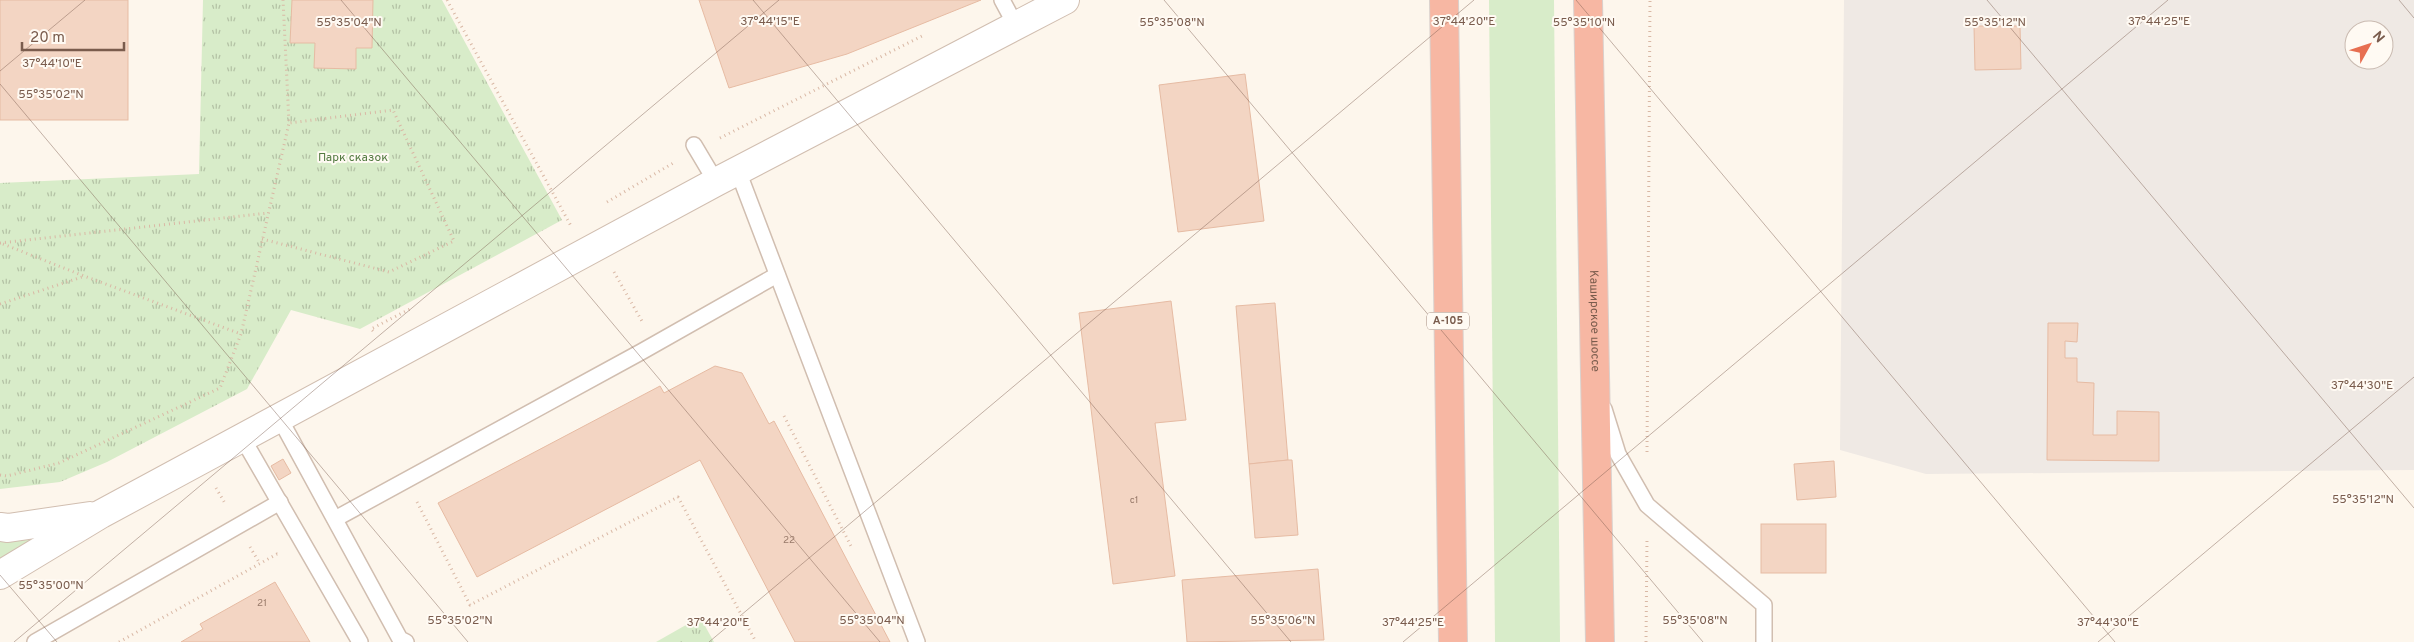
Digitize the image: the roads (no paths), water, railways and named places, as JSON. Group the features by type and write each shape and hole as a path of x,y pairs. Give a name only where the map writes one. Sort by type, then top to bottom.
{"highway":[{"name":"А-105","path":"1444,0 1453,642"},
{"name":"Каширское шоссе","path":"1588,0 1600,642"}],"street":[{"path":"0,576 101,514 244,439 727,177 1065,0"},
{"path":"0,527 8,528 101,514"}],"lane":[{"path":"1002,0 1016,26"},
{"path":"694,146 727,177 777,275 917,642"},
{"path":"335,519 777,275"},
{"path":"1596,384 1618,454 1647,506 1764,605 1764,642"},
{"path":"280,419 400,639 406,642"},
{"path":"244,439 360,642"},
{"path":"35,642 280,502"}],"park label":[{"name":"Парк сказок","path":"353,158"}]}
